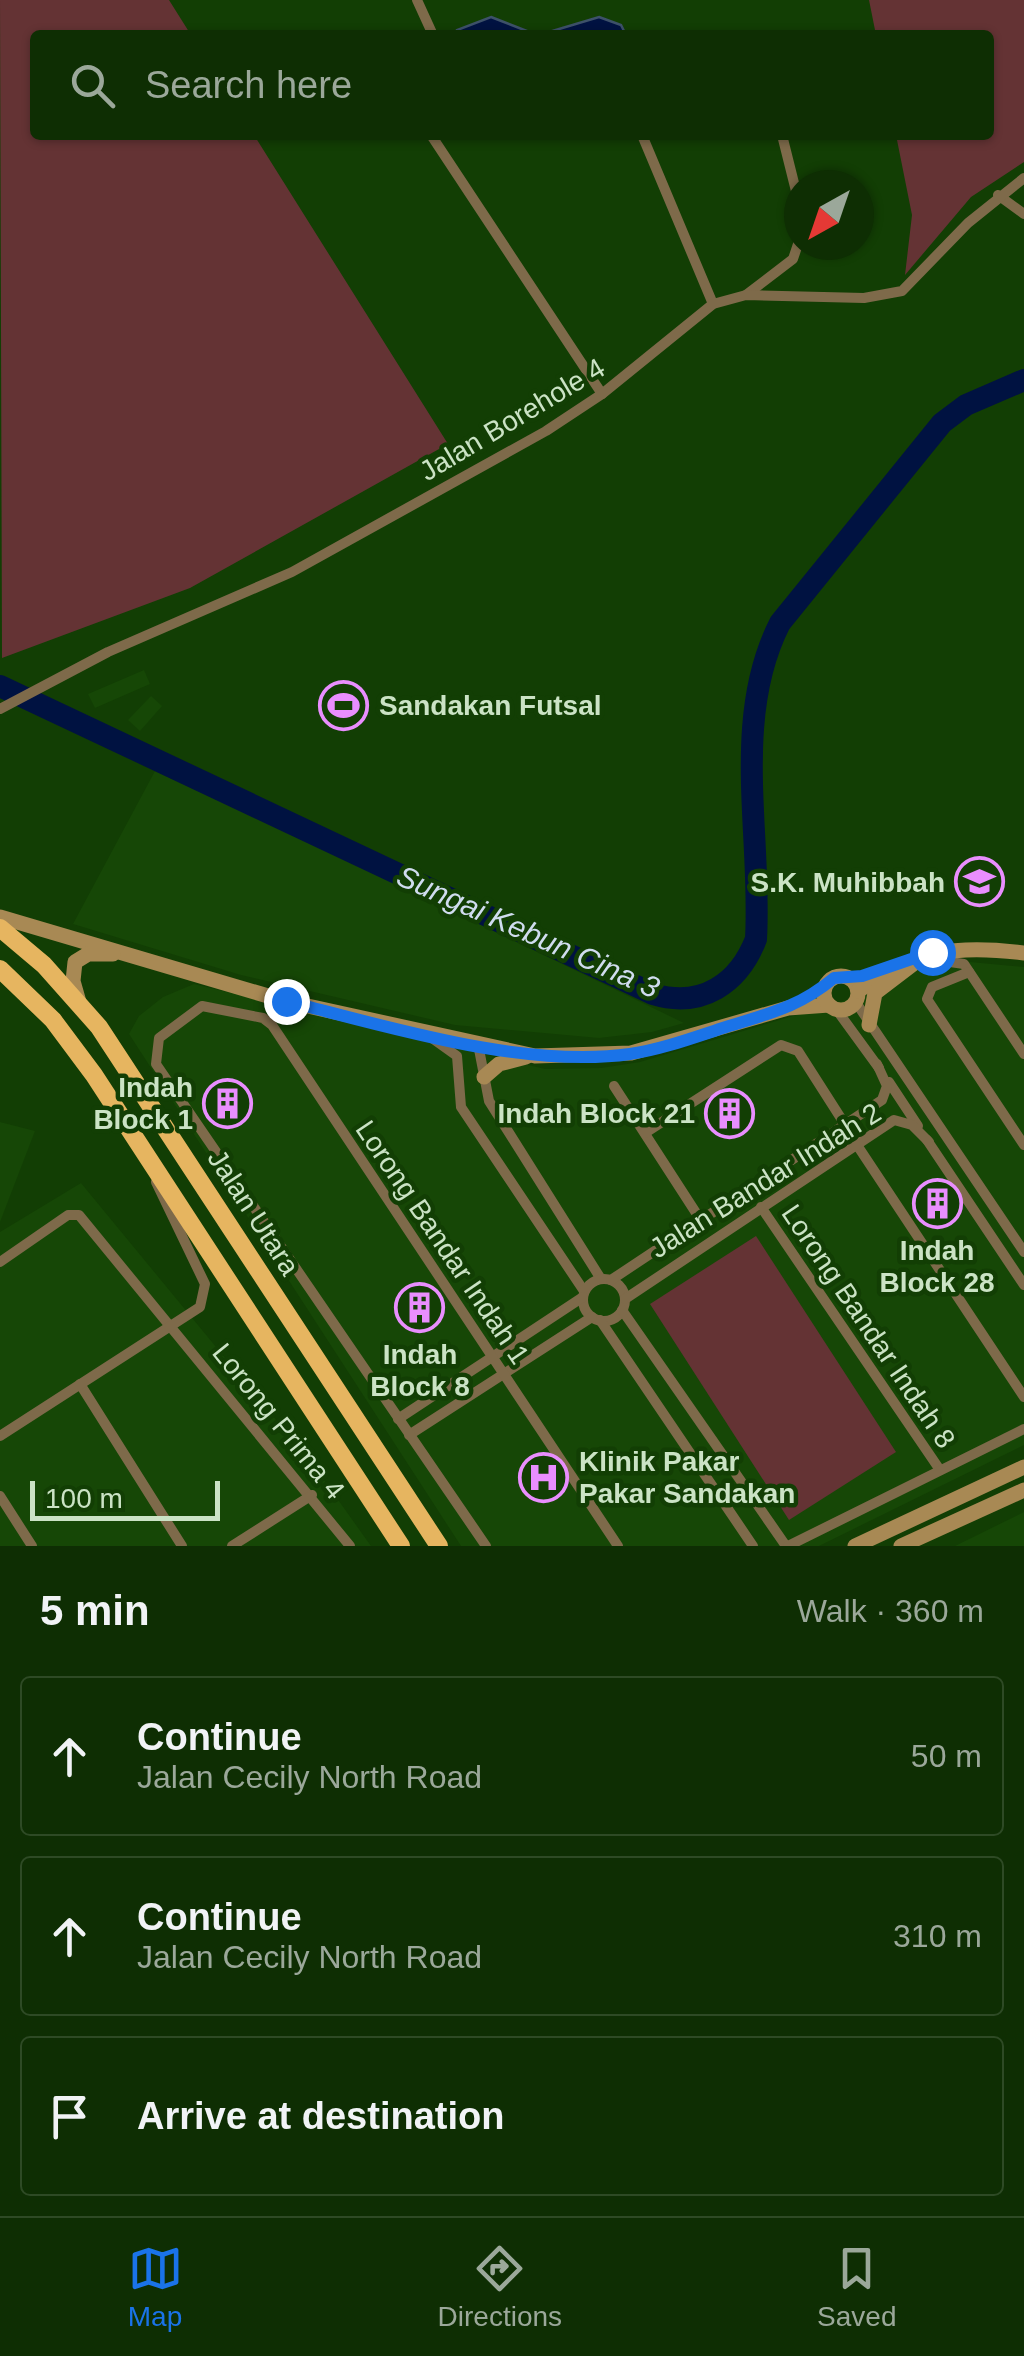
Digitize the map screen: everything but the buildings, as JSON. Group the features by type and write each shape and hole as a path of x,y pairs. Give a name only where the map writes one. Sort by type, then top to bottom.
{"highway":[{"name":"Jalan Utara","path":"0,928 79,1002 439,1546"},
{"path":"0,968 53,1020 137,1140 401,1546"}],"main road":[{"path":"0,916 286,1001 535,1056"},
{"path":"483,1071 535,1056 631,1054 788,1008 830,1001 847,1008 854,990 897,965 928,954 966,947 1024,953"},
{"path":"868,1024 874,993 928,954"},
{"path":"79,1002 72,970 80,956 127,955"},
{"path":"830,1001 834,978 854,990"},
{"path":"854,1546 1024,1467"},
{"path":"901,1546 1024,1490"}],"street":[{"path":"417,0 431,30"},
{"path":"434,140 602,394"},
{"path":"644,140 712,304"},
{"path":"783,140 791,170"},
{"name":"Jalan Borehole 4","path":"2,708 53,678 292,572 546,431 602,394 712,304 746,295 864,298 902,291 998,195 1024,178"},
{"path":"998,195 1024,214"},
{"path":"746,295 792,260"},
{"path":"928,954 964,964 1024,1054"},
{"path":"970,972 932,987 927,999 1024,1145"},
{"path":"854,990 868,1024 1024,1250 1016,1259 1024,1273"},
{"path":"830,1001 877,1064 1024,1285"},
{"name":"Lorong Bandar Indah 1","path":"398,1419 156,1064 159,1038 202,1006 263,1018 272,1025 618,1546"},
{"path":"423,1032 454,1052 460,1064 461,1107 584,1294 596,1319 753,1546"},
{"path":"478,1044 489,1101 606,1279 621,1288 624,1304 787,1546 1024,1429"},
{"path":"645,1133 781,1046 790,1045 798,1051 844,1124"},
{"path":"460,1064 483,1071"},
{"name":"Jalan Bandar Indah 2","path":"606,1279 882,1100 887,1086 877,1064"},
{"path":"614,1086 700,1219"},
{"path":"882,1100 894,1120"},
{"name":"Jalan Bandar Indah 2","path":"624,1304 894,1120 912,1125 929,1142"},
{"path":"0,1436 200,1307 205,1284 137,1140"},
{"path":"856,1145 1024,1397"},
{"name":"Lorong Bandar Indah 8","path":"761,1208 940,1470"},
{"name":"Lorong Prima 4","path":"0,1262 68,1215 79,1215 350,1546"},
{"path":"486,1546 398,1419 494,1360 606,1279"},
{"path":"409,1435 596,1319 613,1319 624,1304"},
{"path":"80,1384 182,1546"},
{"path":"232,1546 312,1495"},
{"path":"0,1496 32,1546"}],"shaded area":[{"path":"0,0 169,0 188,30 30,30 30,140 257,140 448,444 190,588 2,658"},
{"path":"869,0 1024,0 1024,162 971,197 905,275 912,215 897,140 994,140 994,30 875,30"},
{"path":"144,670 150,684 95,708 88,694"},
{"path":"151,696 162,706 140,731 128,720"},
{"path":"155,771 684,1023 652,1032 599,1038 455,1025 241,975 73,924"},
{"path":"949,960 1024,967 1024,1445 819,1546 461,1546 129,1034 139,1016 163,997 194,984 545,1069 601,1068 640,1062 866,994 903,973"},
{"path":"0,1122 35,1131 0,1222"},
{"path":"81,1183 314,1466 371,1546 0,1546 0,1232"},
{"path":"756,1236 896,1452 789,1520 650,1304"},
{"path":"1024,1512 1024,1546 955,1546"}],"water":[{"path":"491,17 524,30 457,30"},
{"path":"599,17 621,25 624,30 556,30"}],"waterway":[{"name":"Sungai Kebun Cina 3","path":"0,686 653,994 671,998 703,995 729,980 756,939 752,738 765,660 780,623 942,423 966,405 1024,380"}],"place":[{"name":"Sandakan Futsal","path":"344,705"},
{"name":"S.K. Muhibbah","path":"980,882"},
{"name":"Indah Block 1","path":"228,1103"},
{"name":"Indah Block 21","path":"730,1113"},
{"name":"Indah Block 28","path":"937,1203"},
{"name":"Indah Block 8","path":"420,1307"},
{"name":"Klinik Pakar Pakar Sandakan","path":"544,1477"}],"route":[{"path":"286,1001 535,1056 594,1057 654,1049 788,1008 824,990 829,981 839,976 862,976 932,952"}]}
